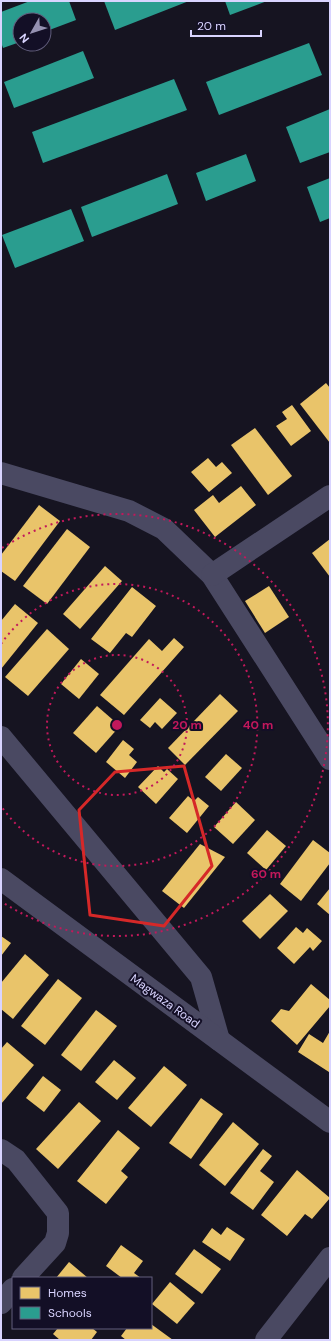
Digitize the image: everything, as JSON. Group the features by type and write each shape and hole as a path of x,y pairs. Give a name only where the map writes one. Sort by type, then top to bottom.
{"street":[{"path":"1,473 129,511 164,529 212,575 327,748"},
{"path":"212,575 330,496"},
{"path":"1,737 201,976 218,1040"},
{"name":"Magwaza Road","path":"1,879 330,1122"},
{"path":"1,1150 16,1160 58,1213 58,1233 55,1243 24,1277"},
{"path":"266,1340 330,1258"},
{"path":"1,1303 12,1290"}],"highlighted area":[{"path":"184,766 212,866 164,926 90,915 79,810 115,772"}],"building: Homes":[{"path":"326,383 330,388 330,443 300,404"},
{"path":"292,405 311,431 291,446 276,426 287,419 282,412"},
{"path":"255,428 292,476 268,495 231,445"},
{"path":"208,458 216,467 222,462 232,473 209,492 191,472"},
{"path":"241,486 256,505 215,537 194,510 213,495 219,503"},
{"path":"39,505 60,521 15,581 1,571 1,555"},
{"path":"67,529 90,547 47,604 23,586"},
{"path":"330,539 330,577 312,553"},
{"path":"105,566 122,581 80,629 63,614"},
{"path":"269,586 289,617 265,633 245,601"},
{"path":"132,587 156,606 132,637 126,633 110,653 91,639"},
{"path":"15,604 38,623 1,669 1,621"},
{"path":"47,629 69,649 28,696 5,677"},
{"path":"174,638 184,647 124,715 100,695 149,639 162,651"},
{"path":"81,659 99,674 79,699 61,684"},
{"path":"220,694 238,711 185,765 168,748"},
{"path":"160,698 177,713 162,729 155,722 150,728 140,720"},
{"path":"97,706 120,726 96,753 73,733"},
{"path":"123,740 134,749 129,755 137,762 125,778 106,762"},
{"path":"226,754 242,768 221,791 205,777"},
{"path":"158,766 164,772 167,769 178,779 156,804 138,787"},
{"path":"188,796 194,801 198,797 209,806 187,833 169,818"},
{"path":"236,802 255,820 233,844 214,827"},
{"path":"267,830 286,846 266,870 247,853"},
{"path":"313,840 330,853 330,863 301,901 280,884"},
{"path":"200,844 225,857 184,908 162,891"},
{"path":"330,888 330,915 317,904"},
{"path":"270,894 288,911 260,939 242,921"},
{"path":"296,927 303,933 307,928 322,941 313,951 310,947 294,964 277,948"},
{"path":"1,936 11,943 1,956"},
{"path":"25,954 49,975 13,1019 1,1009 1,983"},
{"path":"58,979 82,998 45,1045 21,1026"},
{"path":"311,984 330,1000 330,1006 297,1045 271,1021 281,1009 289,1011"},
{"path":"96,1010 117,1026 81,1071 61,1055"},
{"path":"330,1031 329,1072 298,1052 309,1034 323,1043"},
{"path":"7,1042 34,1065 1,1104 1,1049"},
{"path":"114,1060 136,1078 117,1100 95,1082"},
{"path":"164,1066 187,1085 151,1127 128,1108"},
{"path":"43,1076 61,1090 44,1112 26,1098"},
{"path":"201,1098 223,1114 191,1159 169,1143"},
{"path":"79,1102 101,1121 58,1169 36,1149"},
{"path":"233,1122 259,1144 225,1186 199,1165"},
{"path":"118,1130 140,1148 121,1171 128,1177 106,1204 77,1181"},
{"path":"263,1149 272,1156 260,1171 274,1182 253,1210 230,1193"},
{"path":"297,1170 330,1198 312,1219 305,1214 287,1236 261,1215"},
{"path":"227,1227 245,1239 230,1261 202,1242 212,1228 221,1235"},
{"path":"121,1245 143,1261 134,1273 140,1277 121,1277 106,1266"},
{"path":"194,1249 221,1269 202,1294 175,1274"},
{"path":"69,1262 87,1277 57,1277"},
{"path":"170,1282 195,1303 177,1324 152,1304"},
{"path":"152,1325 173,1340 126,1340 121,1336 126,1329 152,1329"},
{"path":"57,1329 93,1329 97,1332 91,1340 60,1340 53,1334"}],"building: Schools":[{"path":"30,1 69,1 76,20 52,29 52,12 12,12 12,45 3,48 1,42 1,12"},
{"path":"104,1 189,1 115,30"},
{"path":"225,1 267,1 230,15"},
{"path":"309,43 322,75 219,115 206,82"},
{"path":"83,51 94,78 14,108 4,82"},
{"path":"174,79 187,110 43,163 32,132"},
{"path":"330,109 330,152 300,163 286,127"},
{"path":"246,154 256,181 206,201 196,173"},
{"path":"167,174 178,204 92,237 81,207"},
{"path":"330,178 330,218 320,222 307,187"},
{"path":"71,209 84,241 15,268 2,235"}]}
